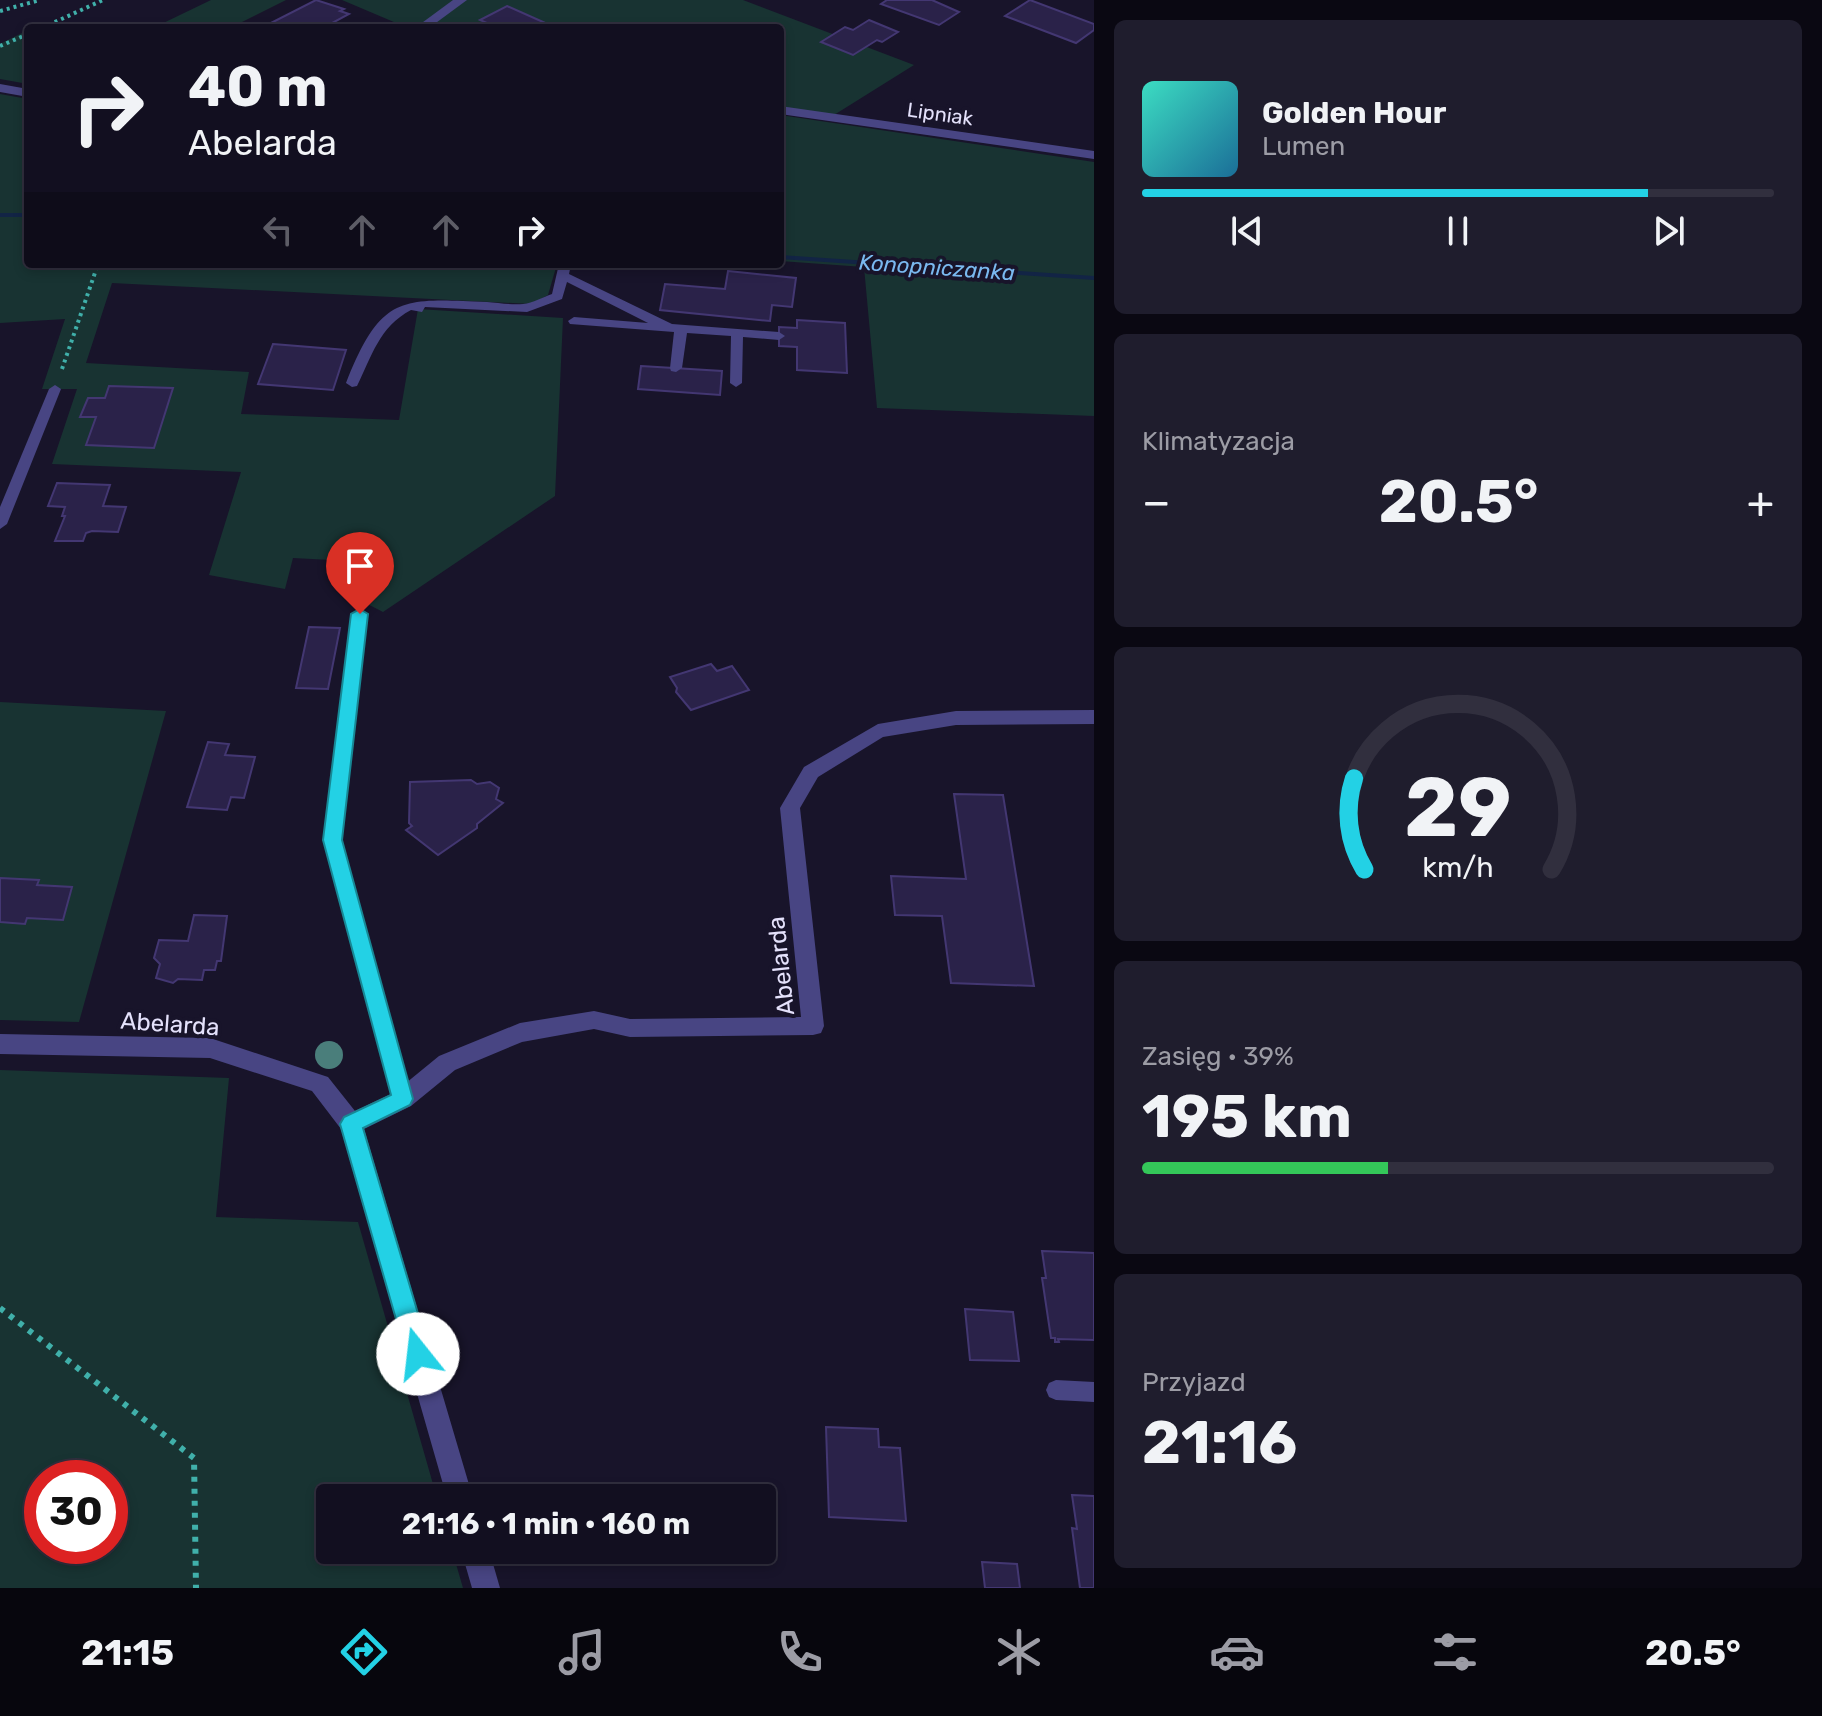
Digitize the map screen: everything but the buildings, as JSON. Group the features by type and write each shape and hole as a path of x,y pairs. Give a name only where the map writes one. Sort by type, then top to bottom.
{"street":[{"path":"427,24 461,0"},
{"path":"0,88 24,92"},
{"name":"Lipniak","path":"784,111 1094,155"},
{"name":"Abelarda","path":"0,1044 210,1048 320,1084 351,1124 403,1099 447,1063 520,1033 594,1020 630,1028 813,1026 790,808 811,772 878,731 956,718 1094,717"},
{"path":"351,1124 456,1484"},
{"path":"479,1564 486,1588"}],"lane":[{"path":"352,383 368,342 395,312 411,305 418,309 419,304 424,303 527,308 558,296 564,270 675,328"},
{"path":"574,321 779,336"},
{"path":"675,328 676,368"},
{"path":"736,383 737,333"},
{"path":"0,524 55,389"},
{"path":"360,614 332,840 403,1099"},
{"path":"1056,1390 1094,1392"}],"path":[{"path":"0,11 40,0"},
{"path":"51,24 103,0"},
{"path":"0,46 24,36"},
{"path":"55,389 97,268"},
{"path":"0,1308 194,1458 196,1588"}],"green space":[{"path":"211,0 286,0 238,24 161,24"},
{"path":"342,0 743,0 914,65 834,115 784,108 784,24 399,24"},
{"path":"24,32 24,83 0,79 0,44"},
{"path":"0,94 24,98 24,268 556,268 548,295 532,304 112,283 86,363 249,372 241,414 399,420 418,309 563,318 555,496 383,612 344,592 350,561 293,558 285,589 209,575 241,472 52,464 77,389 42,389 65,319 0,323"},
{"path":"784,116 1094,162 1094,416 877,408 864,267 784,261"},
{"path":"0,702 166,711 79,1022 0,1020"},
{"path":"0,1070 229,1078 216,1217 358,1222 433,1484 316,1484 316,1564 456,1564 463,1588 0,1588"}],"waterway":[{"name":"Konopniczanka","path":"0,215 24,215"},
{"name":"Konopniczanka","path":"784,257 1094,278"}],"route":[{"path":"360,614 332,840 403,1099 351,1124 418,1354"}]}
